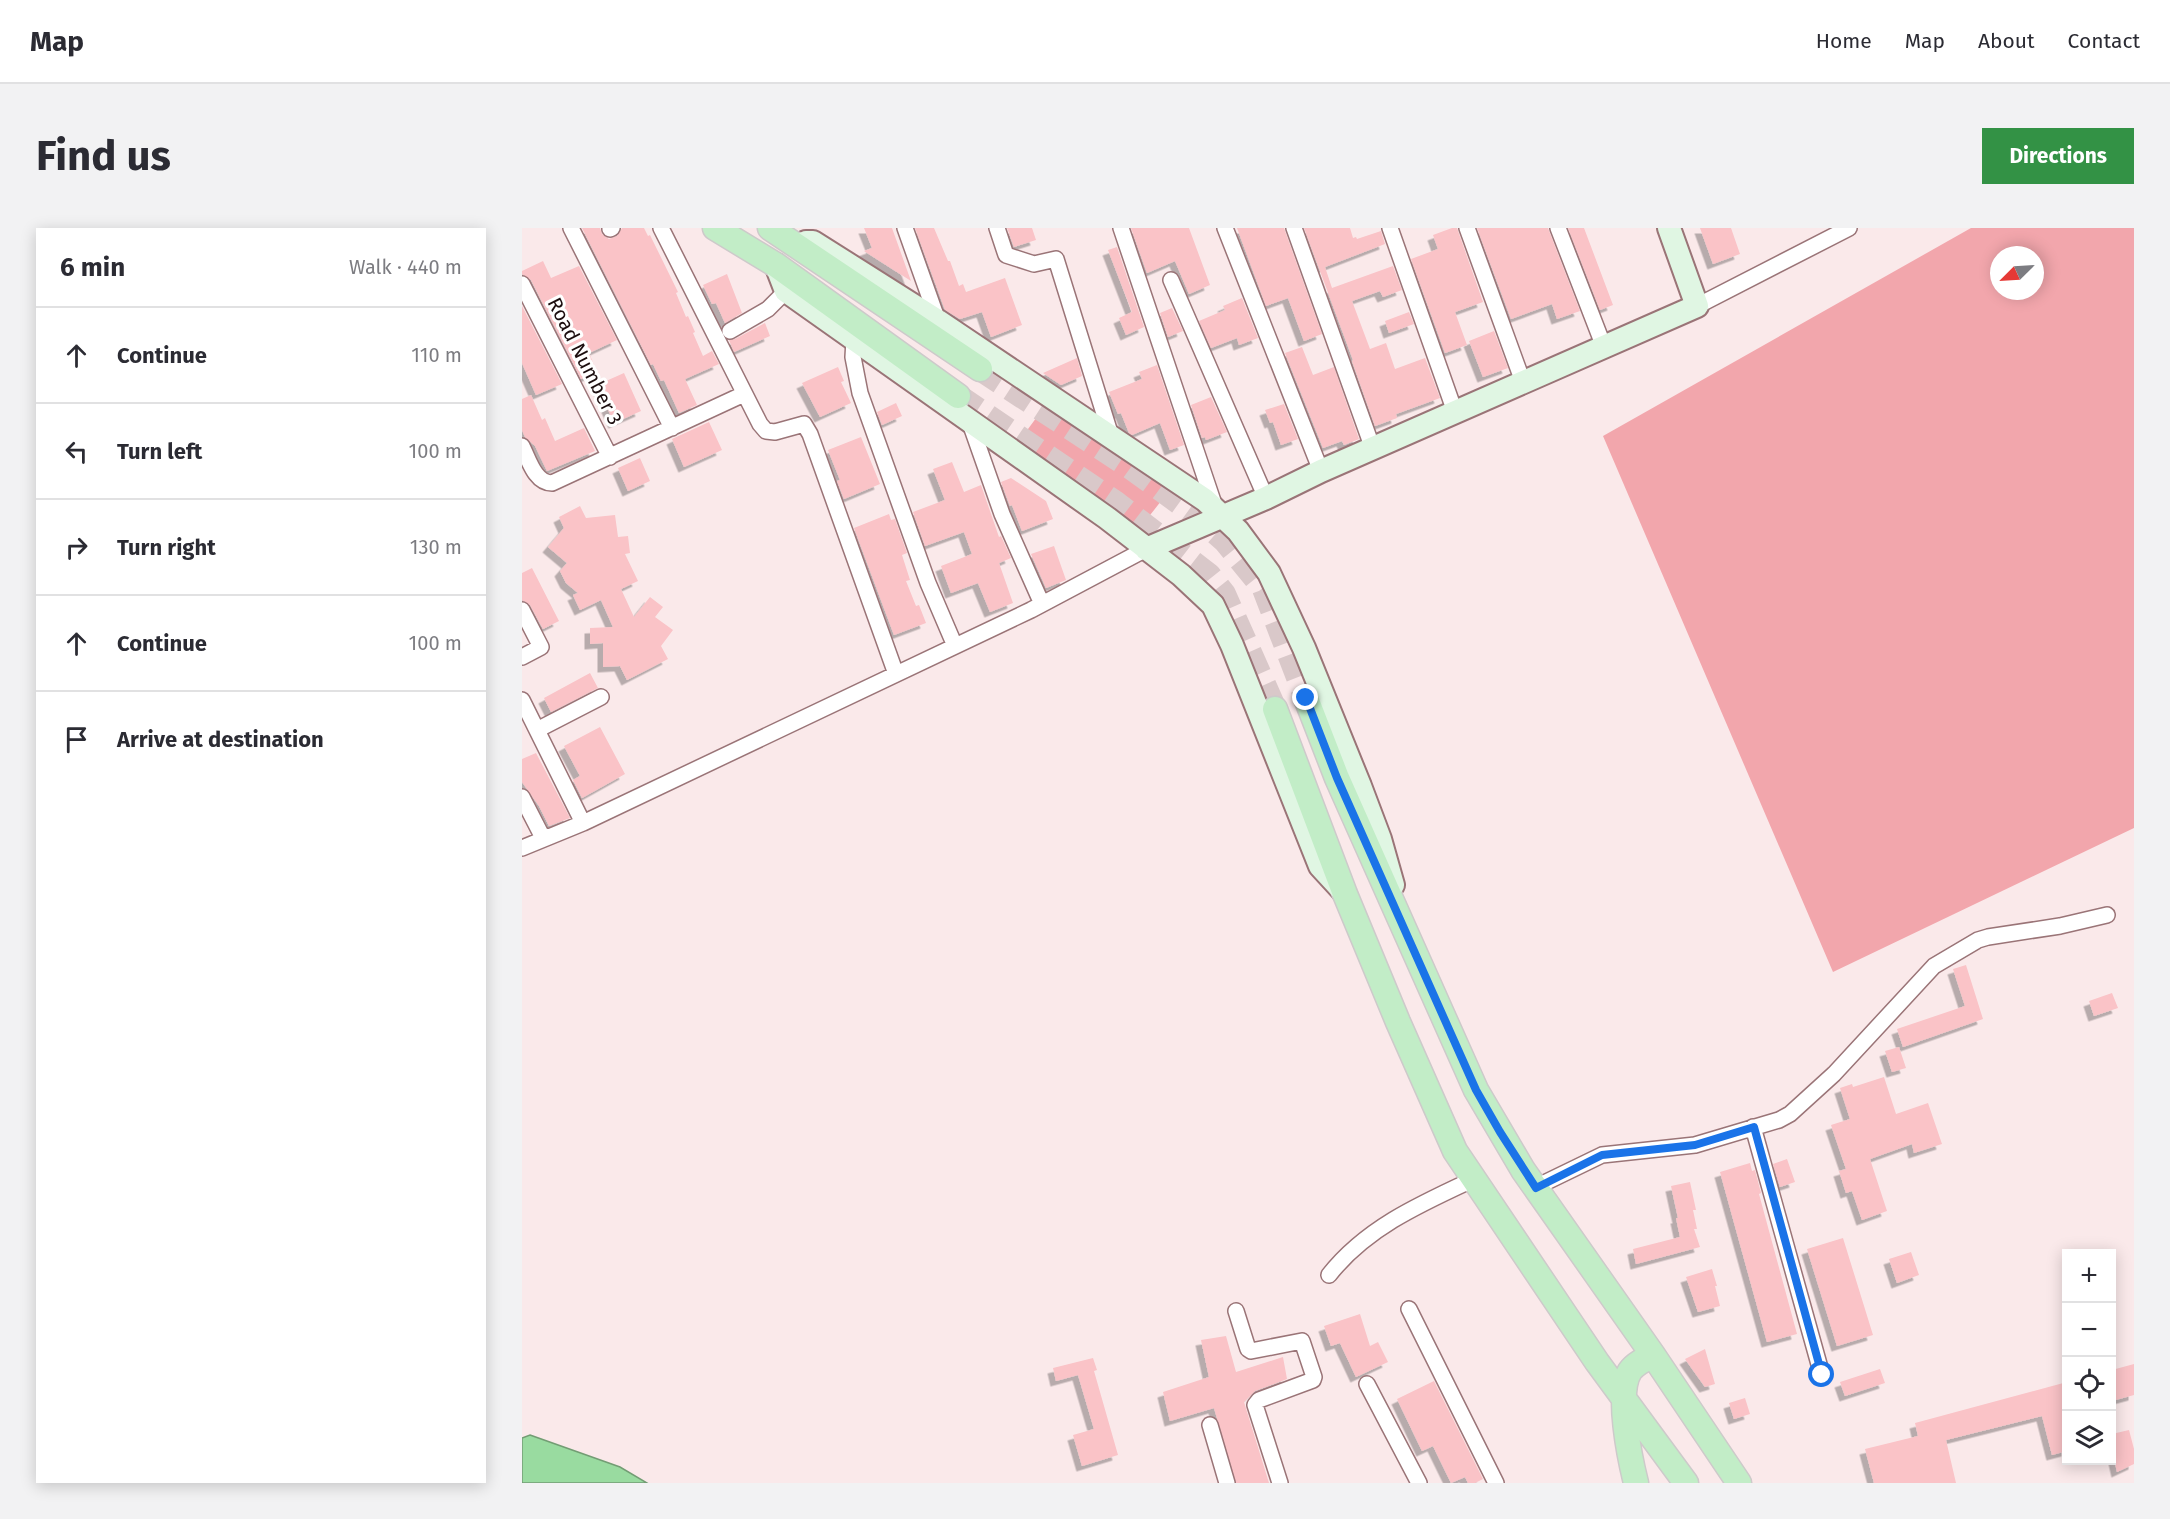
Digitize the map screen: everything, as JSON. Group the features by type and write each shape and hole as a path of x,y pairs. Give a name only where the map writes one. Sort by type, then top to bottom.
{"main road":[{"path":"715,228 776,265 958,396"},
{"path":"770,228 806,242 813,242 938,321 1205,500 1238,531 1269,573 1304,648 1380,839 1399,916"},
{"path":"1146,549 1219,513 1266,498 1372,448 1697,306 1669,228"},
{"path":"796,237 980,369"},
{"path":"776,265 786,291 1146,549 1181,575 1213,605 1232,645 1320,866 1345,894"},
{"path":"1306,698 1337,778 1476,1090 1517,1161 1653,1354 1739,1483"},
{"path":"1275,709 1345,894 1455,1151 1597,1362 1686,1483"},
{"path":"1636,1483 1629,1454 1624,1385 1631,1369 1653,1354"}],"street":[{"path":"571,228 672,428"},
{"path":"661,228 760,424 766,431 775,432 804,424 810,434 896,674"},
{"path":"904,228 938,321"},
{"path":"997,228 1006,255 1034,264 1056,260 1111,436"},
{"path":"1121,228 1219,513"},
{"path":"1225,228 1322,471"},
{"path":"1294,228 1372,448"},
{"path":"1390,228 1455,412"},
{"path":"1467,228 1523,382"},
{"path":"1558,228 1604,347"},
{"path":"1697,306 1848,228"},
{"path":"1171,280 1266,498"},
{"name":"Road Number 3","path":"522,284 610,457"},
{"path":"730,331 768,309 786,291"},
{"path":"854,340 853,357 860,393 928,584 955,646"},
{"path":"522,446 539,479 544,483 558,482 744,394"},
{"path":"969,420 1002,514 1042,604"},
{"path":"522,848 583,823 955,646 1042,604 1146,549"},
{"path":"522,610 541,647 522,657"},
{"path":"537,730 601,697"},
{"path":"522,700 583,823"},
{"path":"522,797 542,834 546,837 551,836"},
{"path":"1536,1188 1602,1155 1695,1145 1790,1114 1834,1074 1934,966 1978,940 1988,937 2060,926 2107,915"},
{"path":"1754,1127 1822,1375"},
{"path":"1329,1275 1356,1245 1393,1220 1430,1199 1474,1179"},
{"path":"1409,1309 1496,1483"},
{"path":"1236,1311 1248,1349 1251,1351 1302,1341 1314,1377 1313,1380 1259,1400 1255,1405 1280,1483"},
{"path":"1367,1384 1419,1483"},
{"path":"1210,1425 1227,1483"}],"shaded area":[{"path":"1971,228 2134,228 2134,828 1833,972 1603,436"},
{"path":"1045,406 1169,491 1132,538 1014,448"},
{"path":"530,1435 620,1467 647,1483 522,1483 522,1438"}],"building":[{"path":"582,228 600,228 602,234 609,239 617,236 622,228 644,228 648,236 650,235 678,292 676,293 695,332 693,333 703,356 712,351 719,364 685,379 697,405 679,413 664,380 661,381 653,364 651,365"},
{"path":"864,228 892,228 911,281 864,251 872,248"},
{"path":"915,228 934,228 959,286 963,284 966,292 1005,278 1022,325 991,337 982,312 960,319 945,310"},
{"path":"1007,228 1032,228 1036,240 1014,247"},
{"path":"1131,228 1189,228 1210,285 1189,294 1175,261 1147,273"},
{"path":"1237,228 1284,228 1322,334 1304,341 1288,298 1266,306"},
{"path":"1304,228 1350,228 1353,238 1357,239 1381,231 1385,244 1325,267 1332,288 1393,266 1402,290 1383,297 1380,291 1352,301 1370,349 1386,343 1395,369 1425,358 1440,398 1396,414 1397,418 1375,426"},
{"path":"1457,228 1483,302 1455,312 1467,345 1445,353 1411,259 1438,249 1433,235"},
{"path":"1477,228 1548,228 1580,311 1557,319 1552,304 1511,319"},
{"path":"1568,228 1584,228 1613,305 1600,310"},
{"path":"1700,228 1731,228 1740,254 1713,264"},
{"path":"1117,247 1144,327 1126,335 1119,318 1132,312 1108,250"},
{"path":"543,261 551,278 579,266 617,340 589,353 597,372 581,379 531,280 522,274 522,271"},
{"path":"727,274 742,313 725,323 716,303 712,304 703,285"},
{"path":"1242,298 1258,338 1239,345 1237,338 1211,348 1199,321 1225,310 1223,306"},
{"path":"522,306 562,384 536,395 522,363"},
{"path":"1172,308 1183,331 1168,337 1160,313"},
{"path":"1409,312 1414,324 1389,333 1385,321"},
{"path":"765,323 770,336 734,352 729,340"},
{"path":"1494,331 1508,368 1483,377 1469,341"},
{"path":"1302,347 1313,375 1334,367 1359,439 1344,445 1342,441 1323,448 1285,353"},
{"path":"1077,358 1082,376 1061,385 1043,373"},
{"path":"1157,365 1184,445 1170,450 1160,423 1132,435 1129,433 1109,392 1142,379 1139,372"},
{"path":"838,367 844,381 841,382 851,403 820,417 802,383"},
{"path":"624,373 641,411 614,423 597,385"},
{"path":"531,395 542,420 545,418 555,441 584,428 595,451 547,471 535,446 525,437 522,430 522,399"},
{"path":"1211,397 1227,432 1206,440 1205,437 1202,438 1191,405"},
{"path":"896,403 902,416 882,425 877,412"},
{"path":"1284,404 1298,439 1281,445 1273,422 1270,423 1265,410"},
{"path":"709,422 722,450 684,467 672,439"},
{"path":"861,437 880,484 844,499 837,481 840,480 828,450"},
{"path":"640,458 650,481 628,491 618,468"},
{"path":"952,462 964,492 981,485 999,537 1001,536 1011,558 999,563 1013,603 990,612 978,583 951,593 941,566 972,554 964,532 925,546 913,512 945,500 933,469"},
{"path":"1011,478 1046,501 1053,519 1022,531 1001,482"},
{"path":"580,506 586,518 615,515 618,537 628,536 630,553 625,554 638,581 621,589 634,617 650,597 663,607 655,617 673,630 661,646 668,659 627,680 620,666 603,667 603,643 590,644 590,628 613,627 601,600 580,610 573,595 578,593 566,583 560,571 567,563 548,547 564,528 559,517"},
{"path":"889,514 891,520 895,519 907,553 902,555 910,580 906,581 926,623 894,635 854,528"},
{"path":"1054,546 1066,580 1046,588 1031,554"},
{"path":"532,568 559,621 543,629 530,605 522,600 522,573"},
{"path":"590,673 598,688 551,712 544,698"},
{"path":"600,727 625,774 582,798 573,780 580,776 564,746"},
{"path":"536,753 570,818 549,826 539,806 522,782 522,759"},
{"path":"1966,965 1983,1019 1903,1047 1897,1029 1965,1006 1953,969"},
{"path":"2112,993 2118,1008 2094,1016 2089,1001"},
{"path":"1899,1047 1906,1068 1892,1072 1885,1051"},
{"path":"1884,1077 1896,1114 1928,1103 1942,1144 1914,1153 1912,1144 1870,1159 1887,1211 1862,1220 1852,1191 1846,1193 1839,1171 1846,1169 1831,1125 1850,1119 1840,1088 1852,1084 1853,1087"},
{"path":"1787,1159 1795,1182 1780,1187 1773,1164"},
{"path":"1750,1163 1752,1171 1755,1170 1761,1193 1759,1194 1797,1334 1767,1342 1720,1172"},
{"path":"1690,1182 1696,1210 1693,1210 1697,1229 1694,1229 1700,1247 1636,1264 1633,1249 1680,1237 1671,1186"},
{"path":"1843,1238 1873,1335 1837,1346 1807,1249"},
{"path":"1911,1252 1919,1275 1897,1283 1889,1259"},
{"path":"1712,1269 1720,1306 1698,1312 1686,1277"},
{"path":"1360,1314 1370,1346 1378,1342 1388,1362 1356,1377 1340,1343 1331,1346 1324,1326"},
{"path":"1226,1336 1236,1372 1283,1357 1287,1379 1255,1391 1244,1402 1269,1483 1236,1483 1214,1408 1170,1421 1163,1392 1209,1377 1201,1340"},
{"path":"1705,1349 1715,1384 1705,1387 1685,1359"},
{"path":"1093,1358 1097,1370 1094,1371 1118,1455 1082,1466 1073,1435 1094,1429 1078,1375 1056,1381 1053,1368"},
{"path":"2134,1364 2134,1395 2116,1400 2116,1369"},
{"path":"1880,1369 1885,1383 1845,1396 1840,1382"},
{"path":"1434,1381 1483,1479 1475,1483 1468,1483 1465,1477 1451,1483 1433,1446 1422,1451 1397,1399"},
{"path":"2062,1383 2062,1452 2052,1455 2042,1416 1946,1440 1956,1483 1874,1483 1865,1449 1918,1436 1915,1423"},
{"path":"1745,1398 1750,1414 1734,1419 1729,1403"},
{"path":"2129,1430 2134,1449 2134,1464 2117,1472 2115,1465 2116,1433"}],"tunnel":[{"path":"980,369 1130,467 1192,512 1225,541 1264,589 1306,698"},
{"path":"958,396 1116,503 1209,575 1224,594 1275,709"}],"route":[{"path":"1306,698 1337,778 1476,1090 1536,1188 1602,1155 1613,1152 1695,1145 1754,1127 1822,1375"}]}
